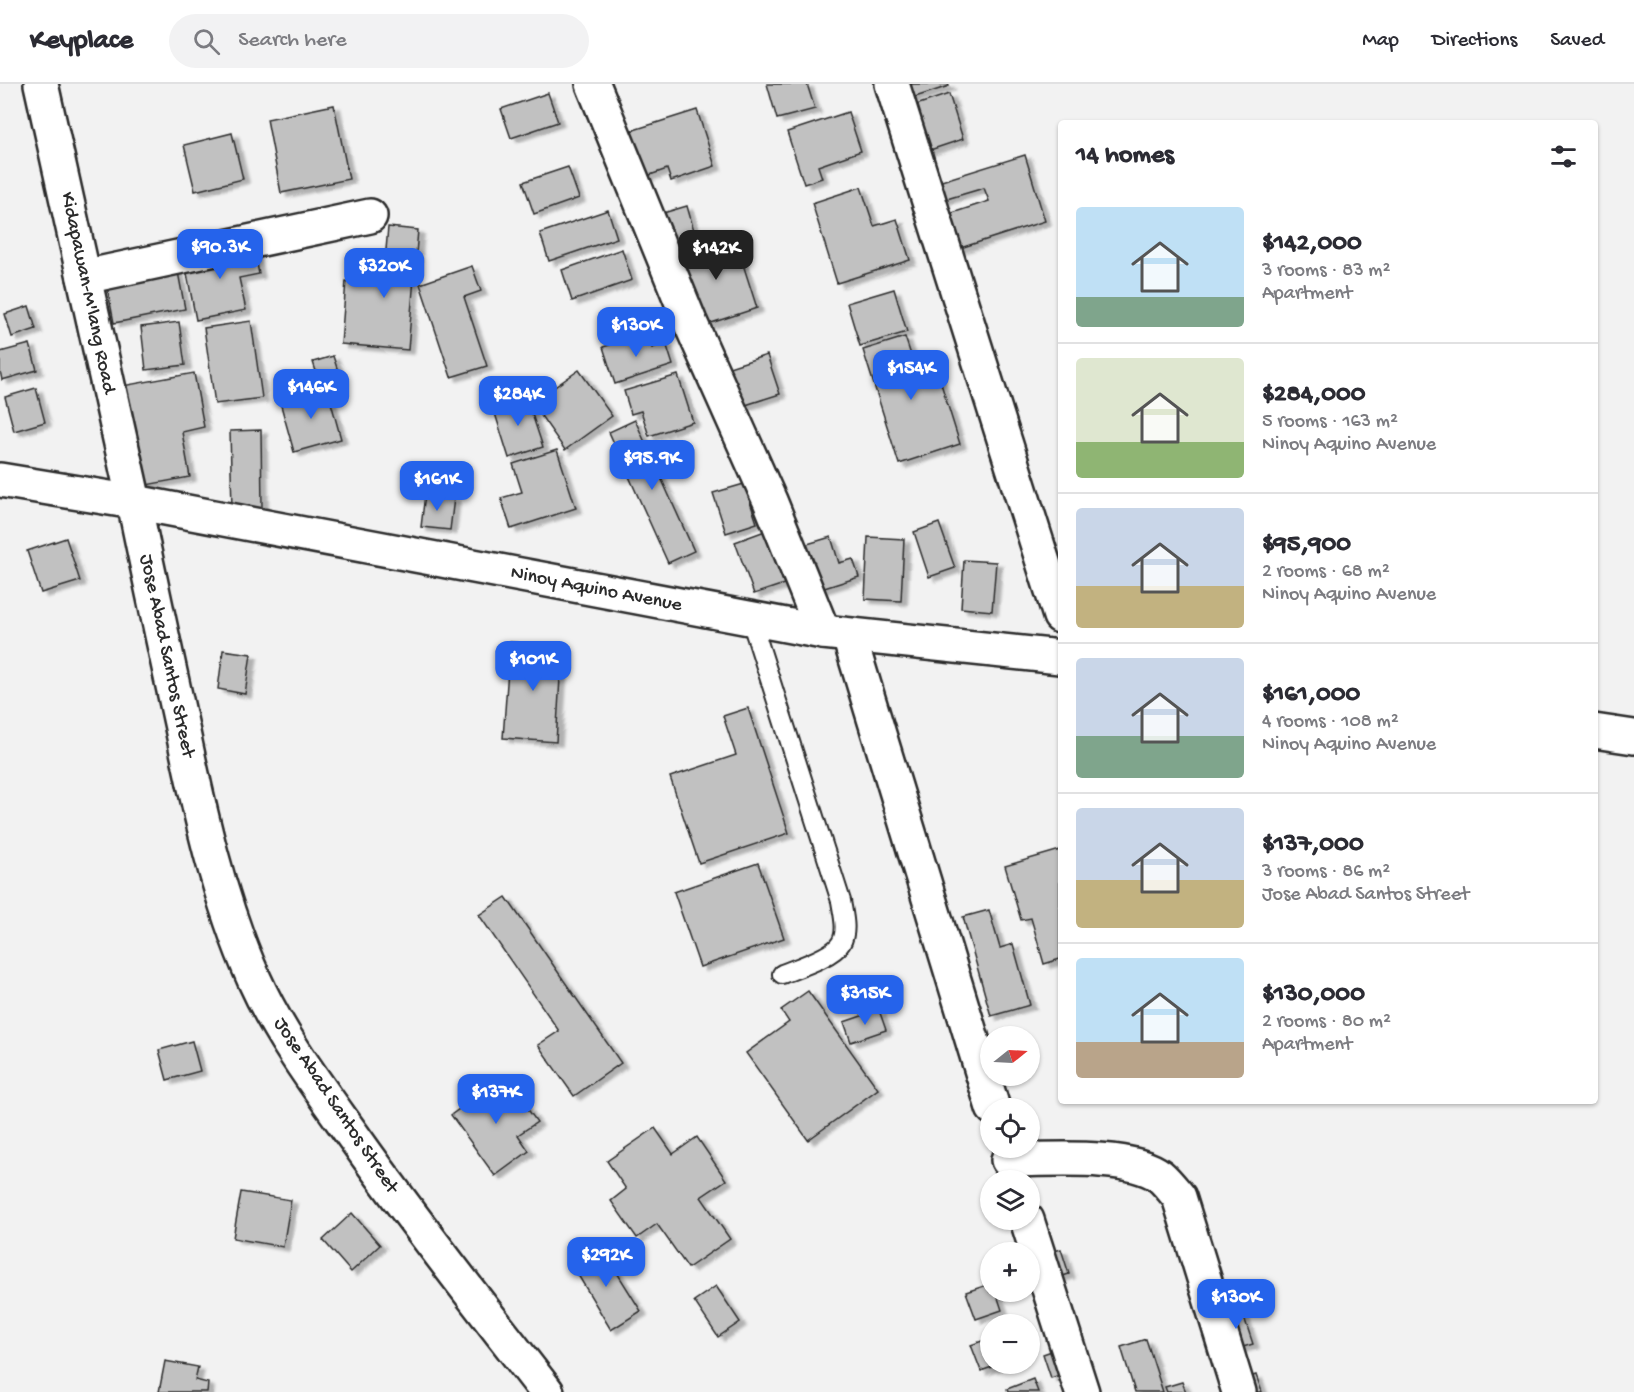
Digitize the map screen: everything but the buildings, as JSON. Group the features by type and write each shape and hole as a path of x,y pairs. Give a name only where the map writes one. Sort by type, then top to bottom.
{"main road":[{"name":"Kidapawan-M'lang Road","path":"41,84 134,502"},
{"path":"593,84 690,322 770,501 836,634 990,1098"},
{"path":"892,84 1058,610"},
{"path":"84,277 370,216"},
{"name":"Ninoy Aquino Avenue","path":"0,480 134,502 751,620 836,634 1058,657"},
{"name":"Jose Abad Santos Street","path":"134,502 210,852 254,978 276,1023 307,1072 395,1194 547,1392"},
{"path":"1598,732 1634,737"},
{"path":"1009,1163 1115,1161 1136,1164 1159,1176 1179,1197 1239,1392"},
{"path":"1030,1230 1082,1392"}],"lane":[{"path":"751,620 842,901 845,926 841,944 826,955 783,974"}]}
